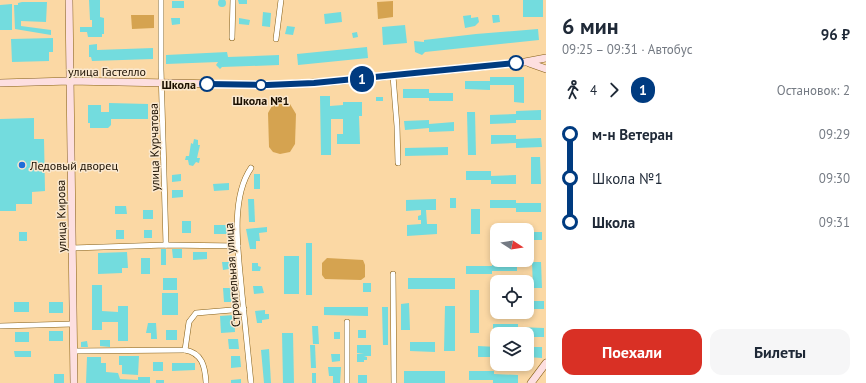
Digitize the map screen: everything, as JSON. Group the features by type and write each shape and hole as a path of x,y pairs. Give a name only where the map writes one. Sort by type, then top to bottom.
{"main road":[{"name":"улица Кирова","path":"69,0 74,383"},
{"name":"улица Гастелло","path":"0,83 70,81 275,85 392,76 525,62 546,58"},
{"path":"525,62 546,69"},
{"path":"531,383 546,363"}],"street":[{"name":"улица Курчатова","path":"161,0 166,245"},
{"path":"232,38 233,0"},
{"path":"276,39 281,0"},
{"path":"392,76 397,126 398,163"},
{"name":"Строительная улица","path":"251,168 244,183 240,198 237,226 251,383"},
{"path":"72,248 166,245 238,246"},
{"path":"393,274 394,383"},
{"path":"185,350 189,322 196,313 244,309"},
{"path":"347,322 347,383"},
{"path":"0,326 73,324"},
{"path":"74,351 185,350 195,353 200,357 206,382"}],"shaded area":[{"path":"393,1 393,17 378,19 377,2"},
{"path":"131,15 154,15 154,28 132,29"},
{"path":"280,101 290,104 296,114 295,144 290,152 280,154 273,152 269,147 268,113 272,106"},
{"path":"327,258 363,260 365,265 365,277 361,280 325,279 322,275 322,263"}],"building":[{"path":"220,-1 224,-1 226,3 224,7 220,7 218,5 218,1"},
{"path":"89,0 100,0 100,17 104,18 104,34 102,34 102,37 88,37 87,32 80,32 80,27 92,27 92,20 90,20"},
{"path":"238,0 247,0 247,4 239,4"},
{"path":"523,0 543,0 543,17 523,17"},
{"path":"172,1 184,1 184,8 172,8"},
{"path":"47,2 46,22 21,21 21,26 51,30 51,35 15,29 14,5 18,5 18,3"},
{"path":"12,4 12,30 0,30 0,5"},
{"path":"263,12 271,13 270,27 262,26"},
{"path":"341,12 342,22 325,24 324,14"},
{"path":"471,15 471,18 478,17 479,22 475,26 465,28 463,16"},
{"path":"492,15 499,15 500,22 493,23"},
{"path":"171,18 180,18 180,24 172,25"},
{"path":"239,18 250,20 249,25 239,24"},
{"path":"405,25 407,43 383,45 382,27"},
{"path":"287,26 295,27 293,35 285,34"},
{"path":"538,29 539,40 425,52 422,55 415,52 414,41 424,42 424,40 476,34"},
{"path":"357,32 358,37 353,38 352,33"},
{"path":"53,38 53,52 49,52 49,61 12,62 11,39"},
{"path":"97,44 97,50 153,48 153,59 92,61 91,57 89,57 89,45"},
{"path":"367,47 368,58 298,65 297,54"},
{"path":"227,52 228,57 279,55 279,65 222,67 220,69 216,65 218,62 166,64 166,55"},
{"path":"490,77 524,77 524,103 514,102 514,85 490,85 490,90 465,89 465,81 490,81"},
{"path":"403,89 429,89 429,93 453,93 453,101 429,101 429,98 403,98"},
{"path":"320,96 330,96 330,106 343,105 343,102 362,102 362,116 359,116 360,144 337,144 337,134 343,134 343,119 331,119 331,155 321,155"},
{"path":"376,97 383,97 383,101 376,101"},
{"path":"109,103 148,104 148,119 111,119 111,125 108,128 90,128 90,123 88,123 88,105 101,105 101,112 109,112"},
{"path":"541,110 541,120 516,120 516,123 490,124 490,115 516,114 516,111"},
{"path":"467,112 475,112 476,155 468,155"},
{"name":"Ледовый дворец","path":"34,118 34,139 44,139 45,191 32,192 32,204 16,204 16,211 0,211 0,119"},
{"path":"429,120 429,124 454,122 454,131 429,132 429,128 405,130 404,121"},
{"path":"491,135 516,135 516,139 541,138 542,147 516,148 516,143 491,144"},
{"path":"194,139 198,140 198,145 200,145 197,158 200,158 199,163 196,162 193,166 189,165 188,160 185,160 186,156 189,156 191,143 193,144"},
{"path":"448,147 448,155 405,156 405,148"},
{"path":"531,157 540,157 541,184 531,184"},
{"path":"466,171 491,171 491,176 516,175 516,184 491,184 491,180 466,180"},
{"path":"181,174 181,181 172,182 172,175"},
{"path":"254,174 260,174 260,189 254,189"},
{"path":"229,183 229,190 214,191 213,184"},
{"path":"172,190 183,190 183,197 172,198"},
{"path":"450,198 456,198 456,208 450,208"},
{"path":"248,199 254,199 255,222 249,222"},
{"path":"436,199 436,210 426,210 427,224 437,224 437,234 407,236 407,225 421,224 421,220 418,220 418,216 421,215 421,210 406,211 406,200"},
{"path":"490,200 516,200 516,203 541,203 541,212 516,212 516,208 490,208"},
{"path":"115,206 126,206 127,214 115,214"},
{"path":"471,209 480,209 480,234 471,234"},
{"path":"143,210 153,210 153,219 143,219"},
{"path":"182,221 191,221 191,233 182,233"},
{"path":"214,225 229,225 229,234 214,234"},
{"path":"267,227 267,232 259,233 260,241 256,241 256,249 250,249 246,229"},
{"path":"116,230 124,230 124,239 116,239"},
{"path":"144,230 152,230 152,238 144,238"},
{"path":"19,232 27,232 27,241 19,241"},
{"path":"534,232 542,232 542,240 534,240"},
{"path":"306,243 312,243 312,295 306,295"},
{"path":"161,249 166,249 166,265 161,265"},
{"path":"172,249 182,249 182,258 173,258"},
{"path":"127,252 128,268 122,268 122,273 98,274 98,253"},
{"path":"193,252 207,252 207,259 193,260"},
{"path":"284,256 299,256 299,294 284,294"},
{"path":"141,258 150,258 150,274 141,274"},
{"path":"222,262 229,262 229,269 223,270"},
{"path":"534,262 541,262 542,288 534,288 534,275 532,275 532,267 534,267"},
{"path":"252,263 258,263 258,266 261,267 260,271 252,271"},
{"path":"466,266 517,267 517,271 492,271 492,274 466,274"},
{"path":"163,278 177,278 177,290 163,290"},
{"path":"408,278 455,278 455,289 408,289"},
{"path":"363,283 371,283 371,292 363,292"},
{"path":"92,285 102,285 102,311 118,312 118,306 128,306 128,341 118,341 118,322 102,322 102,330 92,330"},
{"path":"253,286 262,286 264,293 254,294"},
{"path":"223,288 231,288 232,302 224,302"},
{"path":"470,290 479,290 479,333 470,333"},
{"path":"162,293 178,293 178,315 162,315"},
{"path":"534,301 544,301 544,309 534,309"},
{"path":"14,302 29,302 29,312 14,312"},
{"path":"49,302 63,302 63,313 49,313"},
{"path":"409,303 410,330 401,330 401,304"},
{"path":"445,306 455,306 455,351 444,351"},
{"path":"324,307 368,307 368,316 324,315"},
{"path":"382,307 388,307 388,345 383,345"},
{"path":"265,310 265,314 269,314 269,319 262,320 262,323 257,323 255,311"},
{"path":"234,315 235,332 221,333 220,316"},
{"path":"148,323 156,323 157,339 151,339 151,333 146,333"},
{"path":"493,324 518,324 518,327 493,327"},
{"path":"312,326 318,326 319,344 313,344"},
{"path":"534,328 544,328 544,337 534,337"},
{"path":"166,330 177,330 177,340 166,340"},
{"path":"358,330 366,330 366,338 358,338"},
{"path":"49,331 63,331 63,341 49,341"},
{"path":"15,332 29,332 29,342 15,342"},
{"path":"334,332 340,332 340,339 334,339"},
{"path":"282,333 293,333 294,383 283,383"},
{"path":"228,339 238,339 239,349 229,349"},
{"path":"100,340 110,340 110,347 100,346"},
{"path":"87,341 88,347 81,347 81,342"},
{"path":"410,342 435,342 435,352 410,351"},
{"path":"310,345 315,345 316,368 311,368"},
{"path":"357,345 371,345 371,356 364,356 367,357 367,360 364,360 364,362 357,362 357,354 364,354 357,353"},
{"path":"478,346 490,347 490,357 478,357"},
{"path":"534,347 542,347 542,358 534,357"},
{"path":"269,349 271,383 264,383 261,350"},
{"path":"14,351 31,351 31,357 15,357"},
{"path":"331,354 340,354 340,361 332,362"},
{"path":"119,356 139,356 138,375 122,374 122,365 119,365"},
{"path":"231,356 240,356 241,367 231,368"},
{"path":"87,357 101,357 101,363 106,363 106,372 118,373 120,379 138,380 138,377 150,377 150,383 86,383"},
{"path":"153,362 163,362 163,371 153,371"},
{"path":"172,363 195,363 195,370 172,371"},
{"path":"328,367 341,367 340,383 333,383 333,376 329,376"},
{"path":"404,371 445,371 445,383 404,383"},
{"path":"469,371 494,371 494,374 518,375 518,383 493,383 493,380 469,380"},
{"path":"312,373 316,373 316,383 312,383"},
{"path":"54,374 64,374 64,383 54,383"},
{"path":"358,375 367,375 367,383 358,383"},
{"path":"241,379 241,383 231,383 231,380"},
{"path":"156,380 164,380 164,383 156,383"}],"bus line":[{"name":"1","path":"207,84 267,85 314,83 516,63"}],"place":[{"name":"Школа","path":"207,84"},
{"name":"Школа №1","path":"261,85"},
{"name":"Ледовый дворец","path":"22,165"}]}
